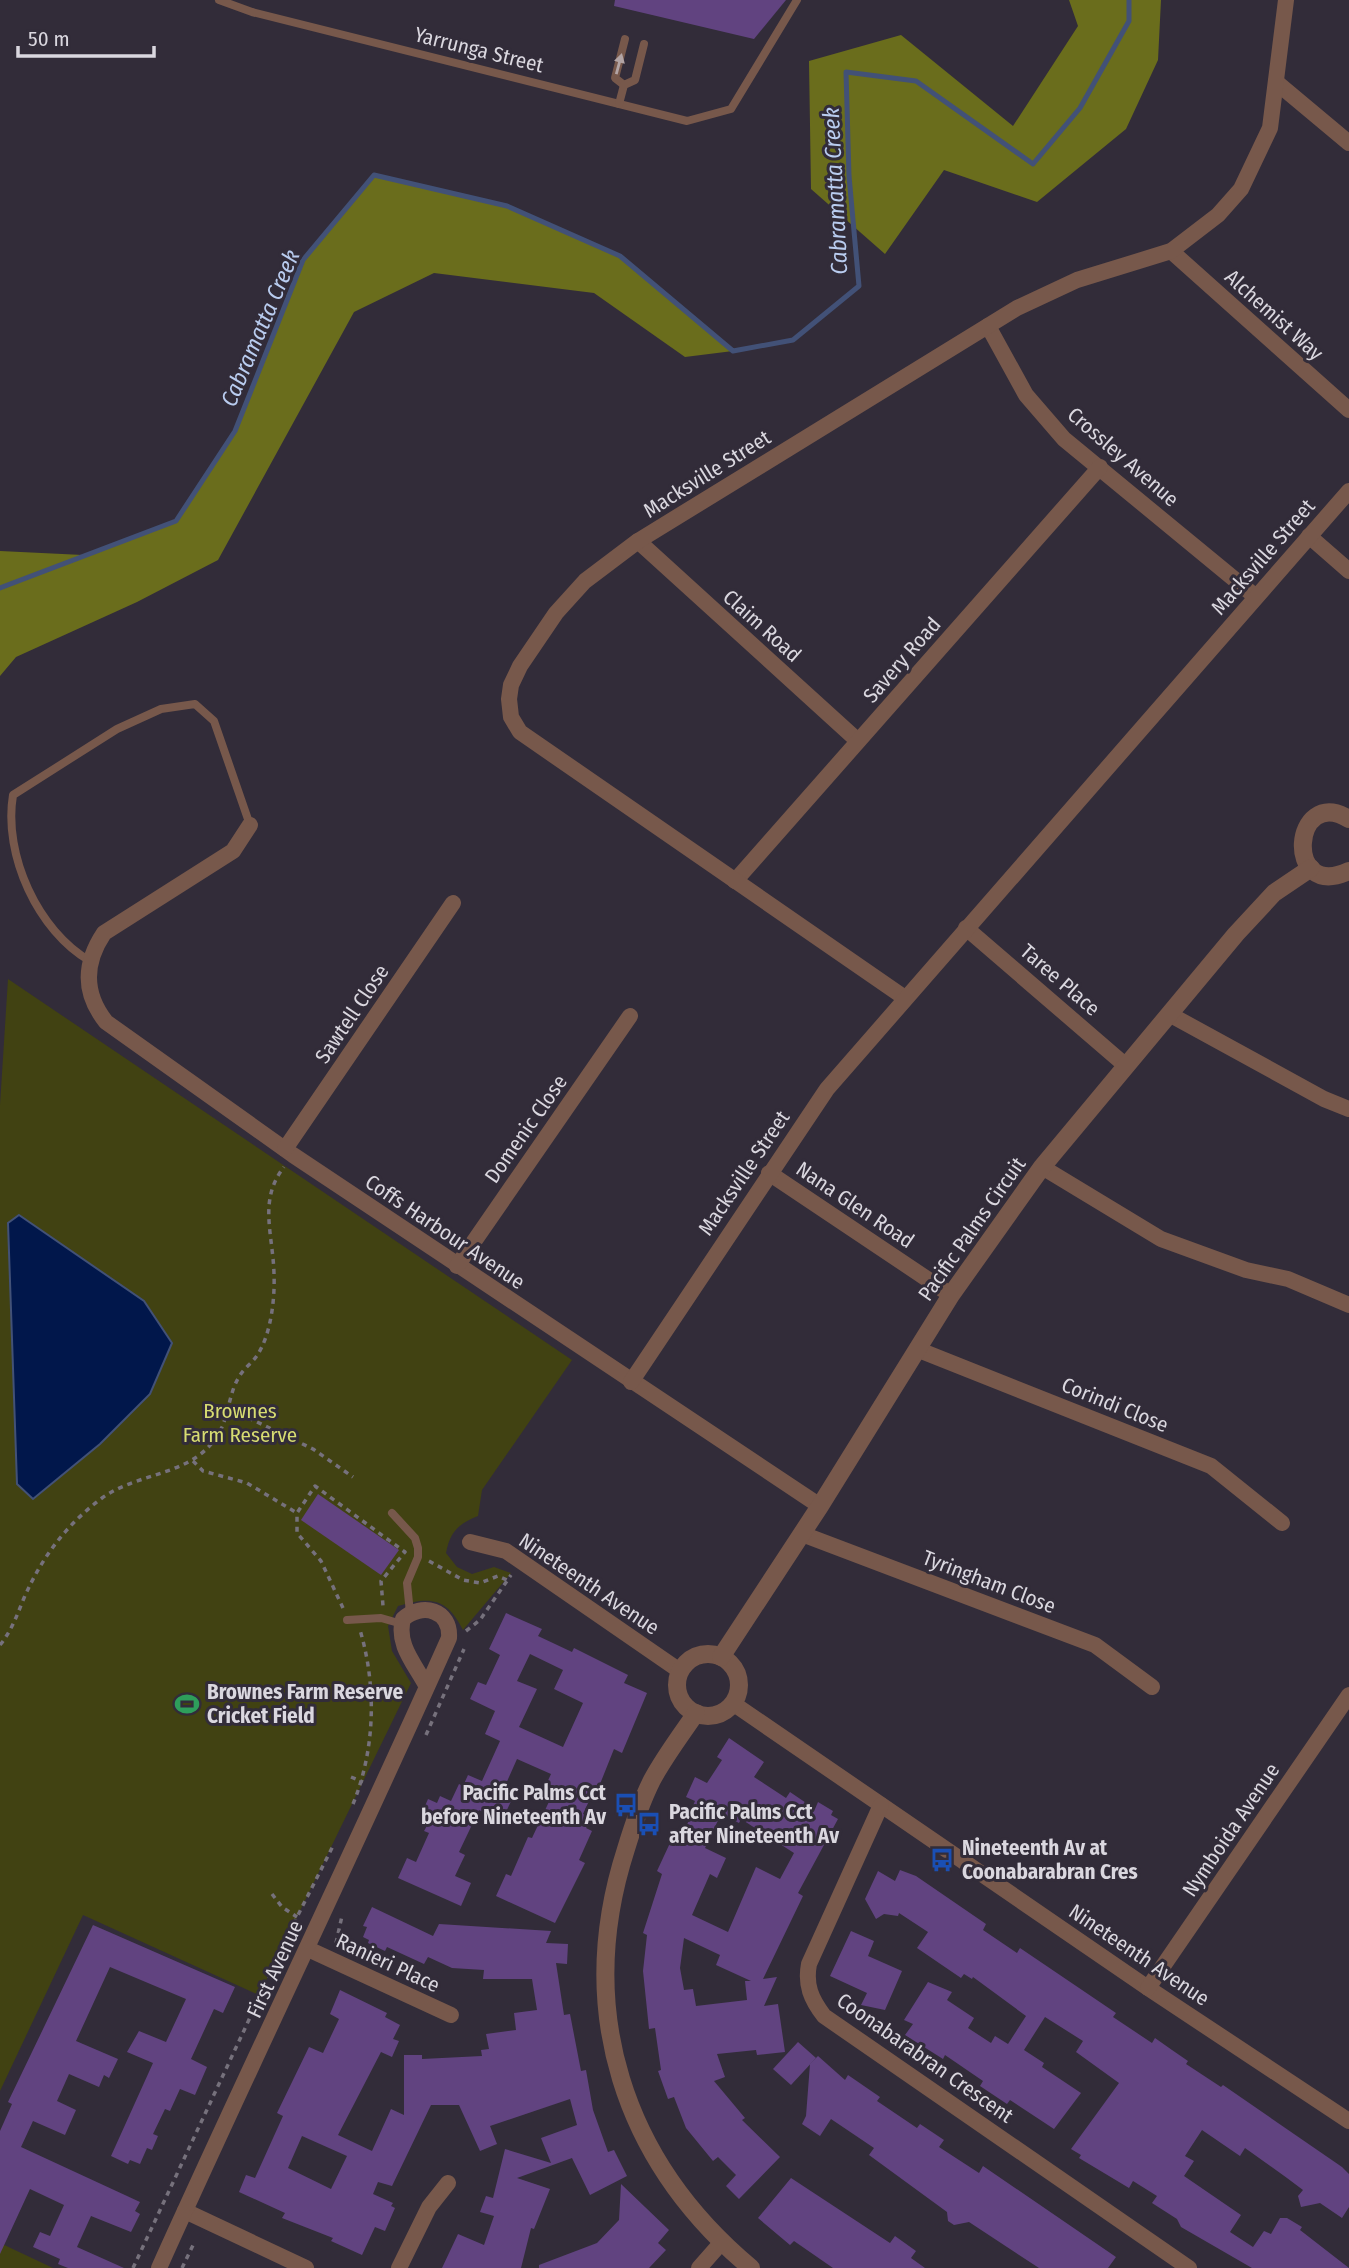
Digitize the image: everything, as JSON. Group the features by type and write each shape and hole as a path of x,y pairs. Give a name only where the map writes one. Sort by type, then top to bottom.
{"street":[{"name":"Macksville Street","path":"905,998 520,732 511,717 511,685 556,613 585,580 638,541 1017,308 1077,280 1171,251 1218,215 1241,189 1270,128 1286,0"},
{"path":"1276,82 1349,143"},
{"name":"Alchemist Way","path":"1171,251 1349,410"},
{"name":"Crossley Avenue","path":"988,327 1026,395 1064,439 1256,597"},
{"name":"Savery Road","path":"735,881 1100,467"},
{"name":"Macksville Street","path":"631,1382 827,1089 1349,491"},
{"path":"1310,536 1349,570"},
{"name":"Claim Road","path":"638,541 858,741"},
{"path":"1348,814 1320,816 1307,825 1301,846 1311,868 1332,876 1349,871"},
{"path":"90,961 104,933 233,851 250,825"},
{"name":"Pacific Palms Circuit","path":"722,1657 919,1350 951,1295 1042,1167 1125,1065 1274,893 1311,868"},
{"name":"Sawtell Close","path":"285,1149 453,903"},
{"name":"Taree Place","path":"966,928 1125,1065"},
{"name":"Coffs Harbour Avenue","path":"90,961 89,985 93,1005 106,1022 285,1149 820,1506"},
{"path":"1169,1014 1324,1099 1349,1109"},
{"name":"Domenic Close","path":"457,1265 630,1016"},
{"path":"1042,1167 1161,1239 1208,1258 1288,1279 1349,1305"},
{"name":"Nana Glen Road","path":"769,1172 951,1295"},
{"name":"Corindi Close","path":"919,1350 1211,1466 1282,1523"},
{"name":"Tyringham Close","path":"802,1534 1095,1645 1152,1687"},
{"name":"Nineteenth Avenue","path":"470,1542 506,1552 680,1671"},
{"name":"First Avenue","path":"159,2268 308,1949 449,1632 440,1614 432,1609 406,1618"},
{"path":"406,1618 401,1644 427,1686"},
{"path":"705,1654 722,1657 735,1669 739,1677 738,1695 734,1704 717,1715 696,1713 687,1708 678,1694 680,1671 696,1657 705,1654"},
{"name":"Nymboida Avenue","path":"1149,1988 1349,1695"},
{"name":"Nineteenth Avenue","path":"734,1704 1149,1988 1349,2121"},
{"path":"696,1713 651,1782 629,1839 614,1892 604,1998 626,2097 647,2145 671,2185 721,2243 751,2268"},
{"name":"Coonabarabran Crescent","path":"881,1805 809,1964 806,1980 813,2001 824,2016 1189,2268"},
{"name":"Ranieri Place","path":"308,1949 451,2015"},
{"path":"399,2268 429,2207 447,2183"},
{"path":"185,2211 306,2268"},
{"path":"699,2268 721,2243"}],"lane":[{"name":"Yarrunga Street","path":"219,0 252,12 687,121 731,108 797,0"},
{"path":"624,85 615,78 625,40"},
{"path":"624,85 635,80 644,44"},
{"path":"619,104 624,85"},
{"path":"90,961 70,949 40,913 17,858 10,812 13,795 117,729 161,709 195,704 214,721 250,825"},
{"path":"347,1620 357,1617 406,1618 407,1583 418,1557 418,1548 415,1538 392,1513"}],"path":[{"path":"0,1645 16,1621 40,1565 63,1532 82,1514 126,1485 193,1461 215,1441 230,1408 237,1379 256,1356 267,1331 274,1275 270,1188 284,1167"},
{"path":"230,1408 313,1449 354,1477"},
{"path":"193,1461 203,1471 247,1483 297,1513"},
{"path":"347,1620 321,1562 298,1533 297,1513 315,1486 405,1552 381,1581 384,1598 381,1618"},
{"path":"428,1560 463,1580 481,1583 498,1576 507,1580"},
{"path":"422,1743 462,1657 466,1631 480,1620 514,1571"},
{"path":"349,1813 368,1754 372,1707 367,1653 357,1617"},
{"path":"133,2268 297,1917 339,1836"},
{"path":"272,1894 282,1907 297,1917"},
{"path":"335,1947 347,1904"},
{"path":"182,2268 195,2241"}],"green space":[{"name":"Brownes Farm Reserve","path":"8,979 572,1360 482,1490 478,1516 456,1530 448,1546 446,1553 457,1567 472,1574 494,1567 511,1573 463,1630 451,1611 437,1602 429,1601 398,1606 388,1626 392,1651 411,1683 259,1995 83,1915 0,2091 0,1105"},
{"path":"0,2243 53,2268 0,2268"}],"shaded area":[{"path":"1069,0 1161,0 1158,60 1126,129 1037,202 944,170 885,254 811,189 809,61 901,35 1013,126 1078,26"},
{"path":"374,175 507,206 620,256 733,351 685,357 594,293 434,273 354,312 218,560 137,602 16,657 0,676 0,551 83,555 176,521 235,431 303,260"}],"water":[{"path":"19,1215 144,1301 172,1343 150,1394 100,1444 33,1499 17,1484 8,1223"}],"building":[{"path":"615,0 786,0 754,39 614,6"},
{"path":"318,1494 399,1550 381,1575 301,1520"},
{"path":"506,1613 542,1629 538,1636 572,1652 574,1648 628,1675 624,1683 647,1693 622,1753 614,1749 598,1789 595,1788 583,1814 592,1818 586,1828 592,1831 579,1860 585,1863 555,1923 496,1896 506,1874 511,1876 528,1837 532,1838 554,1791 545,1787 551,1774 517,1759 505,1786 516,1790 502,1821 479,1810 459,1852 465,1855 455,1876 471,1883 461,1906 398,1878 407,1858 416,1862 429,1833 424,1831 428,1824 419,1820 428,1799 437,1803 440,1796 451,1801 459,1784 463,1786 468,1775 482,1781 500,1741 485,1734 495,1711 470,1699 478,1682 486,1685 500,1655 489,1649","holes":["530,1654 563,1670 554,1689 583,1703 563,1747 519,1727 537,1689 517,1681"]},
{"path":"729,1738 764,1762 754,1777 786,1798 790,1792 815,1809 818,1802 833,1811 831,1815 838,1819 798,1893 803,1896 763,1979 777,1977 764,2006 778,2004 785,2052 757,2055 756,2050 717,2054 725,2077 714,2081 745,2118 742,2120 780,2157 739,2199 726,2186 736,2175 718,2157 713,2161 686,2128 674,2097 668,2099 658,2071 661,2070 655,2028 649,2029 643,1971 647,1935 643,1933 662,1874 657,1871 670,1843 677,1846 691,1816 689,1815 695,1801 686,1797 695,1777 707,1783 722,1760 717,1757","holes":["721,1814 739,1823 741,1819 794,1853 780,1879 756,1867 728,1932 692,1915 710,1874 717,1878 726,1858 705,1848","684,1938 720,1955 716,1965 751,1981 745,1981 747,2000 696,2006 693,1989 684,1990 680,1968"]},
{"path":"900,1870 916,1876 986,1924 983,1930 1017,1953 1020,1948 1116,2013 1113,2017 1152,2043 1155,2038 1188,2061 1186,2064 1221,2087 1223,2085 1342,2167 1349,2174 1349,2207 1342,2218 1320,2203 1301,2207 1298,2196 1303,2190 1245,2148 1240,2156 1202,2130 1185,2156 1194,2161 1184,2176 1241,2215 1230,2232 1253,2247 1264,2231 1271,2234 1280,2218 1287,2218 1302,2227 1300,2230 1349,2268 1252,2268 1181,2227 1177,2219 1152,2203 1157,2196 1133,2181 1129,2188 1079,2158 1081,2155 1071,2149 1119,2083 1076,2052 1083,2041 1045,2017 1024,2050 1044,2063 1042,2067 1081,2093 1054,2129 1010,2100 1007,2104 980,2086 983,2081 945,2055 943,2059 905,2035 913,2024 904,2020 928,1982 952,1992 947,2000 974,2018 968,2028 991,2043 995,2036 1008,2044 1026,2016 973,1977 972,1979 964,1974 961,1978 917,1948 928,1932 899,1913 898,1916 884,1914 876,1919 865,1899 878,1871 895,1881"},
{"path":"372,1907 433,1936 439,1924 551,1931 546,1943 568,1944 567,1964 556,1963 564,2015 570,2014 581,2071 586,2070 593,2110 608,2152 614,2150 627,2176 590,2195 572,2158 517,2178 550,2189 534,2229 531,2228 521,2268 442,2268 458,2234 484,2245 494,2216 480,2212 486,2196 493,2198 505,2149 551,2163 541,2138 577,2125 570,2099 490,2126 497,2144 480,2151 459,2105 431,2105 392,2186 378,2182 373,2194 393,2203 391,2206 395,2208 385,2231 375,2227 362,2255 331,2241 333,2238 282,2218 285,2213 239,2192 246,2175 255,2178 283,2116 277,2113 309,2047 323,2053 339,2019 330,2014 340,1990 387,2013 385,2017 400,2025 393,2039 399,2041 392,2057 381,2052 338,2135 372,2151 391,2109 404,2115 404,2055 422,2055 422,2059 482,2056 481,2050 489,2049 486,2034 516,2030 514,2013 537,2010 532,1979 483,1979 484,1970 452,1968 428,1957 424,1964 387,1947 385,1951 368,1943 369,1940 363,1937 367,1927 363,1926","holes":["302,2136 347,2156 331,2189 288,2168"]},
{"path":"93,1925 235,1987 223,2013 214,2009 191,2059 207,2067 195,2095 180,2089 170,2111 165,2109 153,2134 158,2136 152,2150 147,2148 140,2164 130,2160 128,2164 111,2156 153,2063 127,2052 139,2031 166,2042 186,1999 110,1967 76,2041 118,2059 109,2078 104,2075 99,2087 69,2074 57,2101 76,2110 65,2135 33,2121 21,2147 140,2202 135,2211 140,2214 131,2232 91,2216 77,2247 124,2268 68,2268 58,2264 60,2259 33,2247 40,2232 50,2236 64,2205 30,2189 0,2254 0,2131 12,2104 8,2102"},
{"path":"851,1931 874,1941 868,1956 902,1971 885,2010 861,2005 867,1993 830,1976"},
{"path":"798,2042 816,2058 791,2085 773,2069"},
{"path":"818,2056 845,2080 848,2075 880,2097 877,2101 917,2128 920,2124 944,2140 939,2147 979,2173 983,2166 1116,2257 1108,2268 1039,2268 969,2222 954,2225 948,2221 947,2212 869,2155 874,2148 831,2119 820,2136 802,2124 806,2116 810,2064"},
{"path":"791,2178 890,2243 895,2236 916,2251 911,2258 925,2268 833,2268 794,2241 790,2245 758,2218"},
{"path":"621,2184 669,2230 658,2243 666,2250 649,2268 539,2268 539,2265 597,2243 619,2220"}],"waterway":[{"name":"Cabramatta Creek","path":"0,588 176,521 235,431 303,260 374,175 507,206 620,256 733,351 793,340 859,286 849,176 846,72 916,81 1033,164 1080,108 1129,21 1129,0"}],"place":[{"name":"Brownes Farm Reserve Cricket Field","path":"187,1704"},
{"name":"Pacific Palms Cct before Nineteenth Av","path":"626,1805"},
{"name":"Pacific Palms Cct after Nineteenth Av","path":"649,1824"},
{"name":"Nineteenth Av at Coonabarabran Cres","path":"942,1860"}]}
